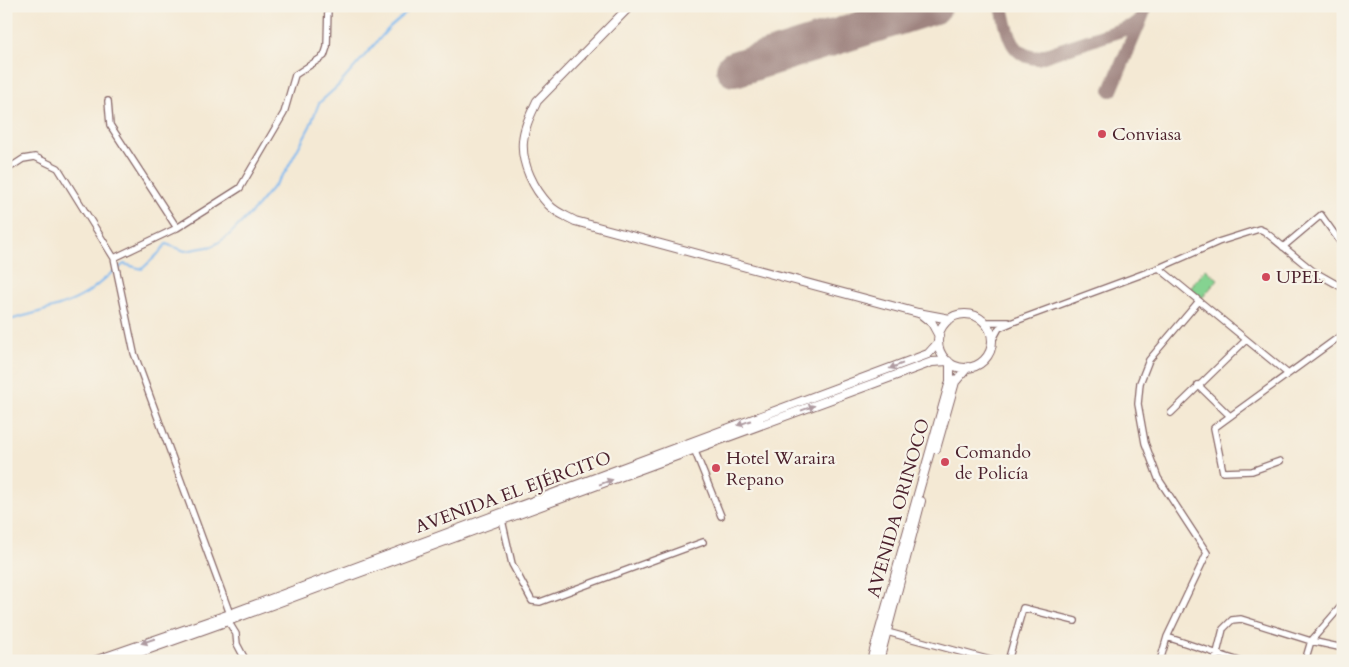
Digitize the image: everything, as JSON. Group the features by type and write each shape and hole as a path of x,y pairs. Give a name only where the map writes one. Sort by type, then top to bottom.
{"street":[{"path":"114,258 177,228 240,188 284,113 295,75 324,56 327,47 328,6"},
{"path":"630,6 537,102 528,121 523,142 525,160 530,178 549,205 575,221 950,319"},
{"path":"108,101 110,125 177,228"},
{"path":"6,170 23,159 36,157 58,168 114,258 134,353 236,634 237,644 246,661"},
{"path":"1283,247 1321,214 1343,246"},
{"path":"918,312 932,323 941,353 949,362 958,367 968,367 982,361 987,356 999,328 1159,268 1253,230 1264,231 1313,270 1342,287"},
{"path":"1159,268 1288,373"},
{"path":"1160,661 1167,637 1207,552 1158,478 1145,443 1138,404 1140,384 1149,360 1199,301"},
{"path":"938,339 940,329 950,319 954,316 967,314 973,315 984,322 990,331 992,341"},
{"path":"984,322 1013,322"},
{"path":"1280,461 1252,471 1223,472 1214,428 1343,334"},
{"name":"AVENIDA EL EJÉRCITO","path":"116,661 135,657 229,618 928,354 938,339"},
{"path":"1171,413 1246,340"},
{"name":"AVENIDA EL EJÉRCITO","path":"94,661 229,618 932,362 949,362"},
{"name":"AVENIDA ORINOCO","path":"871,661 950,382 949,362"},
{"name":"AVENIDA ORINOCO","path":"878,661 955,382 968,367"},
{"path":"1198,385 1230,416"},
{"path":"694,449 721,516"},
{"path":"502,520 512,564 532,601 540,602 704,542"},
{"path":"1305,661 1311,641 1343,604"},
{"path":"1008,661 1023,608 1075,621"},
{"path":"1215,661 1223,629 1232,620 1241,619 1311,641 1343,648"},
{"path":"887,632 994,661"},
{"path":"1167,637 1239,661"}],"green space":[{"path":"1205,269 1218,279 1202,298 1190,288"}],"waterway":[{"path":"118,269 124,264 142,269 166,244 185,251 213,246 228,236 254,210 286,171 310,126 319,103 338,86 389,28 412,8 417,6"},
{"path":"6,321 68,303 90,291 114,271"}],"taxiway":[{"path":"1002,6 1008,32 1015,47 1020,52 1037,58 1133,26 1140,21 1146,6"},
{"path":"1111,90 1140,21"}],"runway":[{"path":"734,69 934,6"}],"place":[{"name":"Conviasa","path":"1102,134"},
{"name":"UPEL","path":"1266,277"},
{"name":"Comando de Policía","path":"945,462"},
{"name":"Hotel Waraira Repano","path":"716,468"}]}
